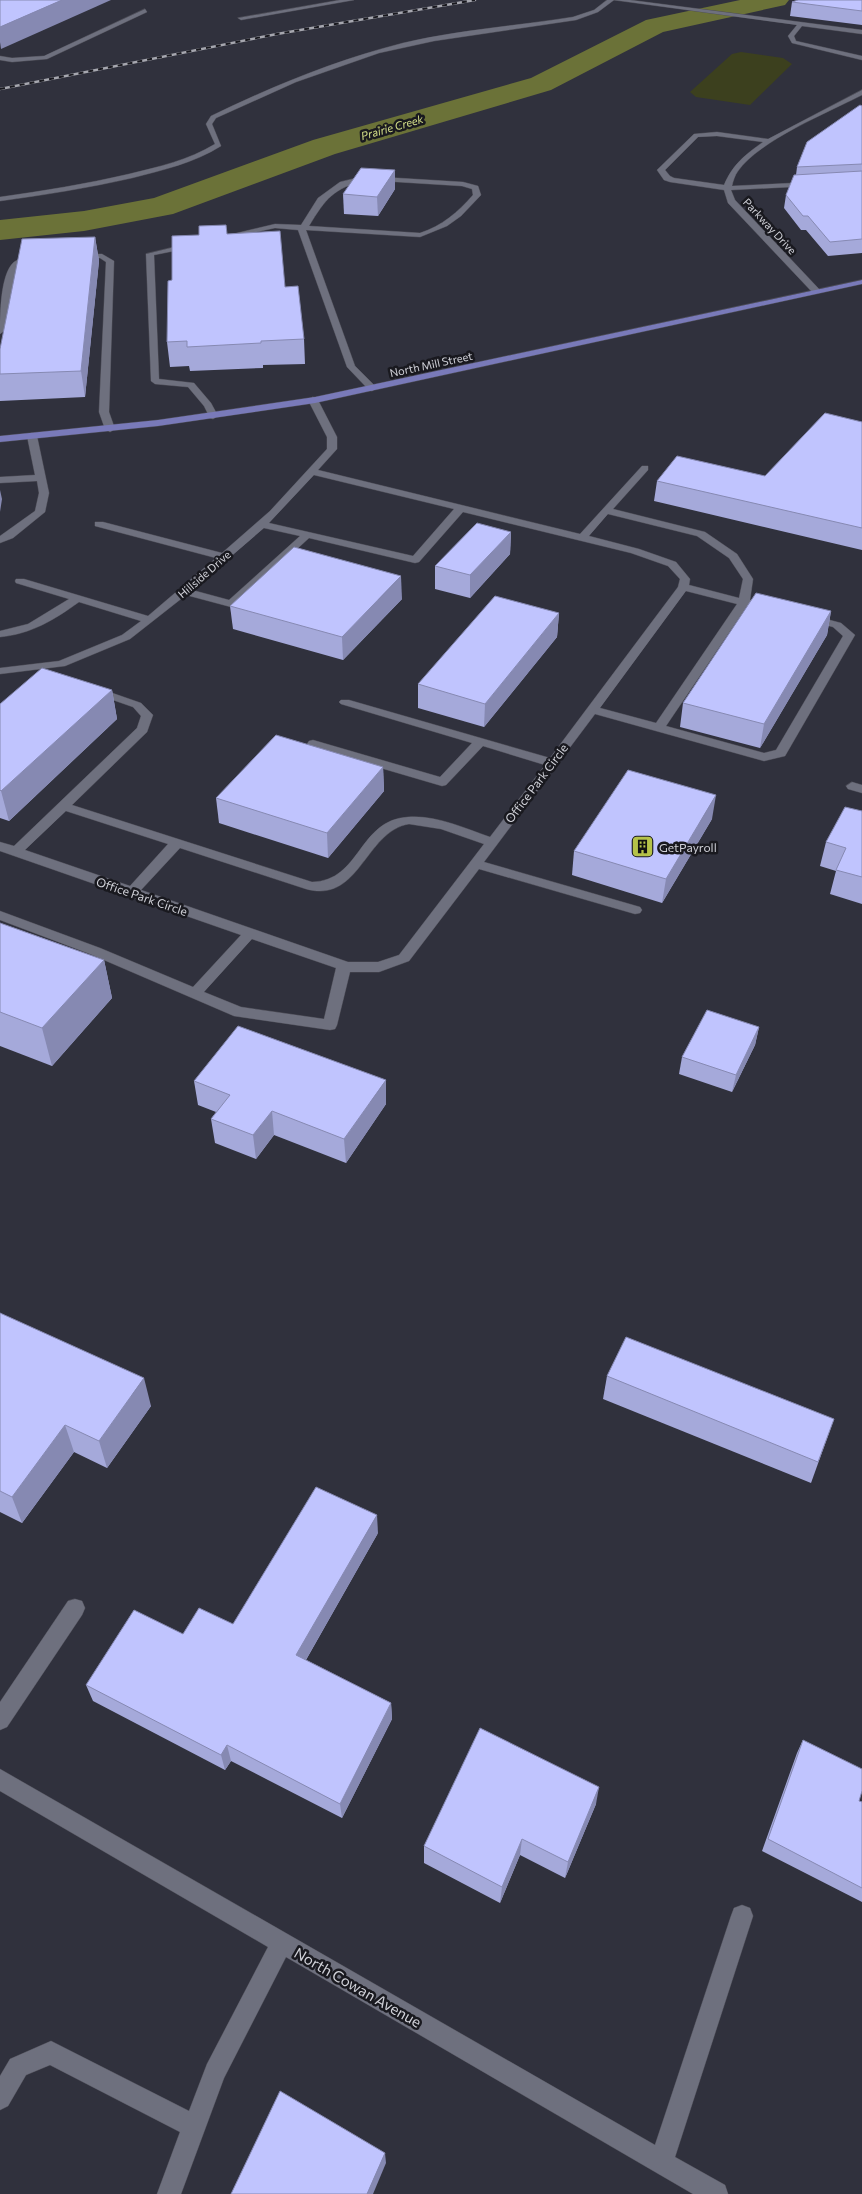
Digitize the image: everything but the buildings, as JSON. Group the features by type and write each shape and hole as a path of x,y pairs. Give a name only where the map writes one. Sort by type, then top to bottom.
{"main road":[{"name":"North Mill Street","path":"0,439 110,429 213,416 313,400 862,282"}],"street":[{"path":"241,18 351,0"},
{"path":"0,199 40,194 168,166 213,151 219,145 209,124 213,117 333,66 390,48 434,39 574,20 596,11 610,0"},
{"path":"617,0 862,32"},
{"path":"0,58 12,60 46,58 145,11"},
{"path":"801,24 791,36 794,42 862,58"},
{"path":"727,188 734,171 769,141 862,92"},
{"path":"769,141 717,134 696,135 661,170 667,178 673,180 727,188 823,183"},
{"path":"218,239 276,226 304,226 420,235 434,232 457,217 477,195 475,188 463,184 365,178 343,184 321,200 304,226 302,230 351,367 372,388"},
{"name":"Parkway Drive","path":"727,188 731,201 816,291"},
{"path":"198,243 150,254 155,381 190,385 208,404 213,416"},
{"path":"69,256 102,256 110,261 104,412 110,429"},
{"path":"0,331 12,269 18,262 41,257"},
{"name":"Hillside Drive","path":"0,671 61,664 126,637 185,591 274,513 332,449 332,437 313,400"},
{"path":"0,540 9,536 40,512 44,494 32,436"},
{"path":"582,538 645,468"},
{"path":"311,471 635,551 672,564 685,579 683,587 781,611"},
{"path":"0,480 41,478"},
{"path":"262,524 415,560 461,508"},
{"path":"606,510 700,534 733,556 748,579 744,602 659,727"},
{"path":"99,524 223,557"},
{"path":"185,591 231,604 307,535"},
{"path":"20,581 150,620"},
{"name":"Office Park Circle","path":"0,846 344,966 379,967 404,958 553,763 683,587"},
{"path":"0,634 12,633 36,626 77,598"},
{"path":"592,709 764,757 781,753 849,634 838,625 800,616"},
{"path":"40,667 53,676"},
{"path":"16,852 143,729 147,715 137,705 87,688"},
{"path":"345,702 479,743 553,763"},
{"path":"313,744 442,782 479,743"},
{"path":"63,806 311,886 324,888 335,884 347,874 385,828 399,822 417,820 492,842"},
{"path":"132,892 177,843"},
{"path":"475,864 635,910"},
{"path":"0,916 96,951 239,1012 330,1025 344,966"},
{"path":"195,993 250,933"},
{"path":"0,1720 75,1608"},
{"name":"North Cowan Avenue","path":"0,1779 716,2194"},
{"path":"661,2162 742,1916"},
{"path":"170,2194 215,2072 282,1942"},
{"path":"0,2098 18,2067 51,2052 196,2127"}],"green space":[{"path":"741,52 783,58 792,64 750,105 696,97 690,92 732,54"}],"waterway":[{"name":"Prairie Creek","path":"0,230 84,221 161,207 324,147 541,84 655,26 776,0"}],"railway":[{"path":"0,89 277,34 475,0"}],"place":[{"name":"GetPayroll","path":"643,847"}]}
